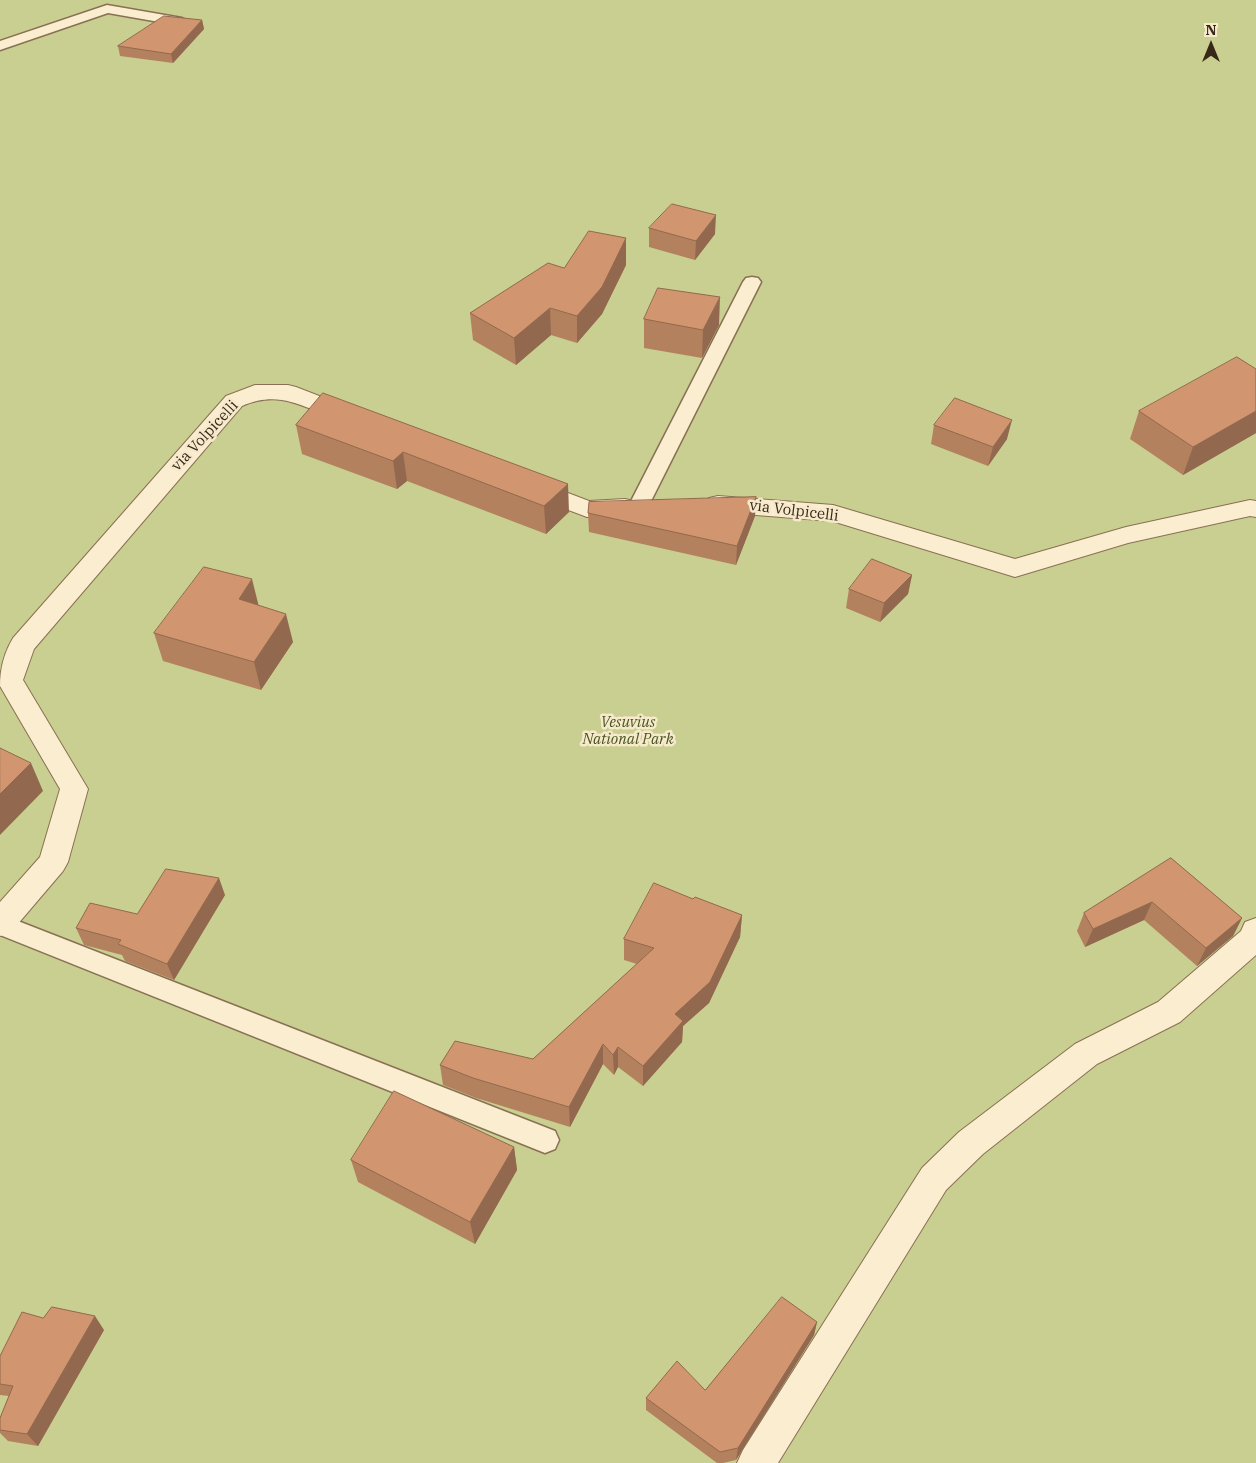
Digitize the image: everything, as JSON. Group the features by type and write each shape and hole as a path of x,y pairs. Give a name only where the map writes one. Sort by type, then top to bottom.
{"street":[{"name":"via Volpicelli","path":"0,923 53,862 74,789 10,680 22,645 234,401 255,392 288,392 369,424"},
{"path":"515,480 587,509 668,506"},
{"name":"via Volpicelli","path":"697,505 736,504 833,513 1015,568 1126,535 1193,519 1250,508 1256,509"},
{"path":"756,1463 934,1179 971,1143 1086,1054 1169,1012 1252,940 1256,931"}],"lane":[{"path":"0,46 106,9 182,22"},
{"path":"638,507 752,282"},
{"path":"0,923 545,1140"}],"green space":[{"name":"Vesuvius National Park","path":"0,0 1256,0 1256,1463 0,1463"}],"building":[{"path":"164,16 202,20 171,54 118,46"},
{"path":"672,204 716,215 696,241 649,228"},
{"path":"589,231 626,238 602,287 577,316 550,308 514,338 470,313 548,263 564,268"},
{"path":"658,288 720,297 703,330 644,319"},
{"path":"1237,357 1256,369 1256,411 1193,447 1139,411"},
{"path":"323,393 568,484 544,506 403,452 393,461 296,425"},
{"path":"955,398 1012,420 993,447 934,425"},
{"path":"756,497 737,546 588,513 589,502"},
{"path":"872,559 912,575 884,603 849,589"},
{"path":"204,567 252,579 239,599 286,614 254,662 154,633"},
{"path":"0,748 31,763 0,794"},
{"path":"1171,858 1242,918 1206,948 1152,902 1093,929 1084,913"},
{"path":"166,869 219,878 167,964 118,944 121,940 76,928 90,903 137,914"},
{"path":"654,883 693,899 695,897 742,915 710,982 675,1014 683,1021 643,1066 618,1047 613,1055 603,1044 569,1107 473,1078 440,1065 455,1041 533,1059 654,948 624,939"},
{"path":"394,1091 514,1147 470,1222 351,1160"},
{"path":"782,1297 817,1322 738,1448 720,1452 646,1398 677,1361 705,1390"},
{"path":"52,1307 95,1316 27,1434 0,1430 0,1418 13,1386 0,1384 0,1356 22,1312 43,1318"}]}
